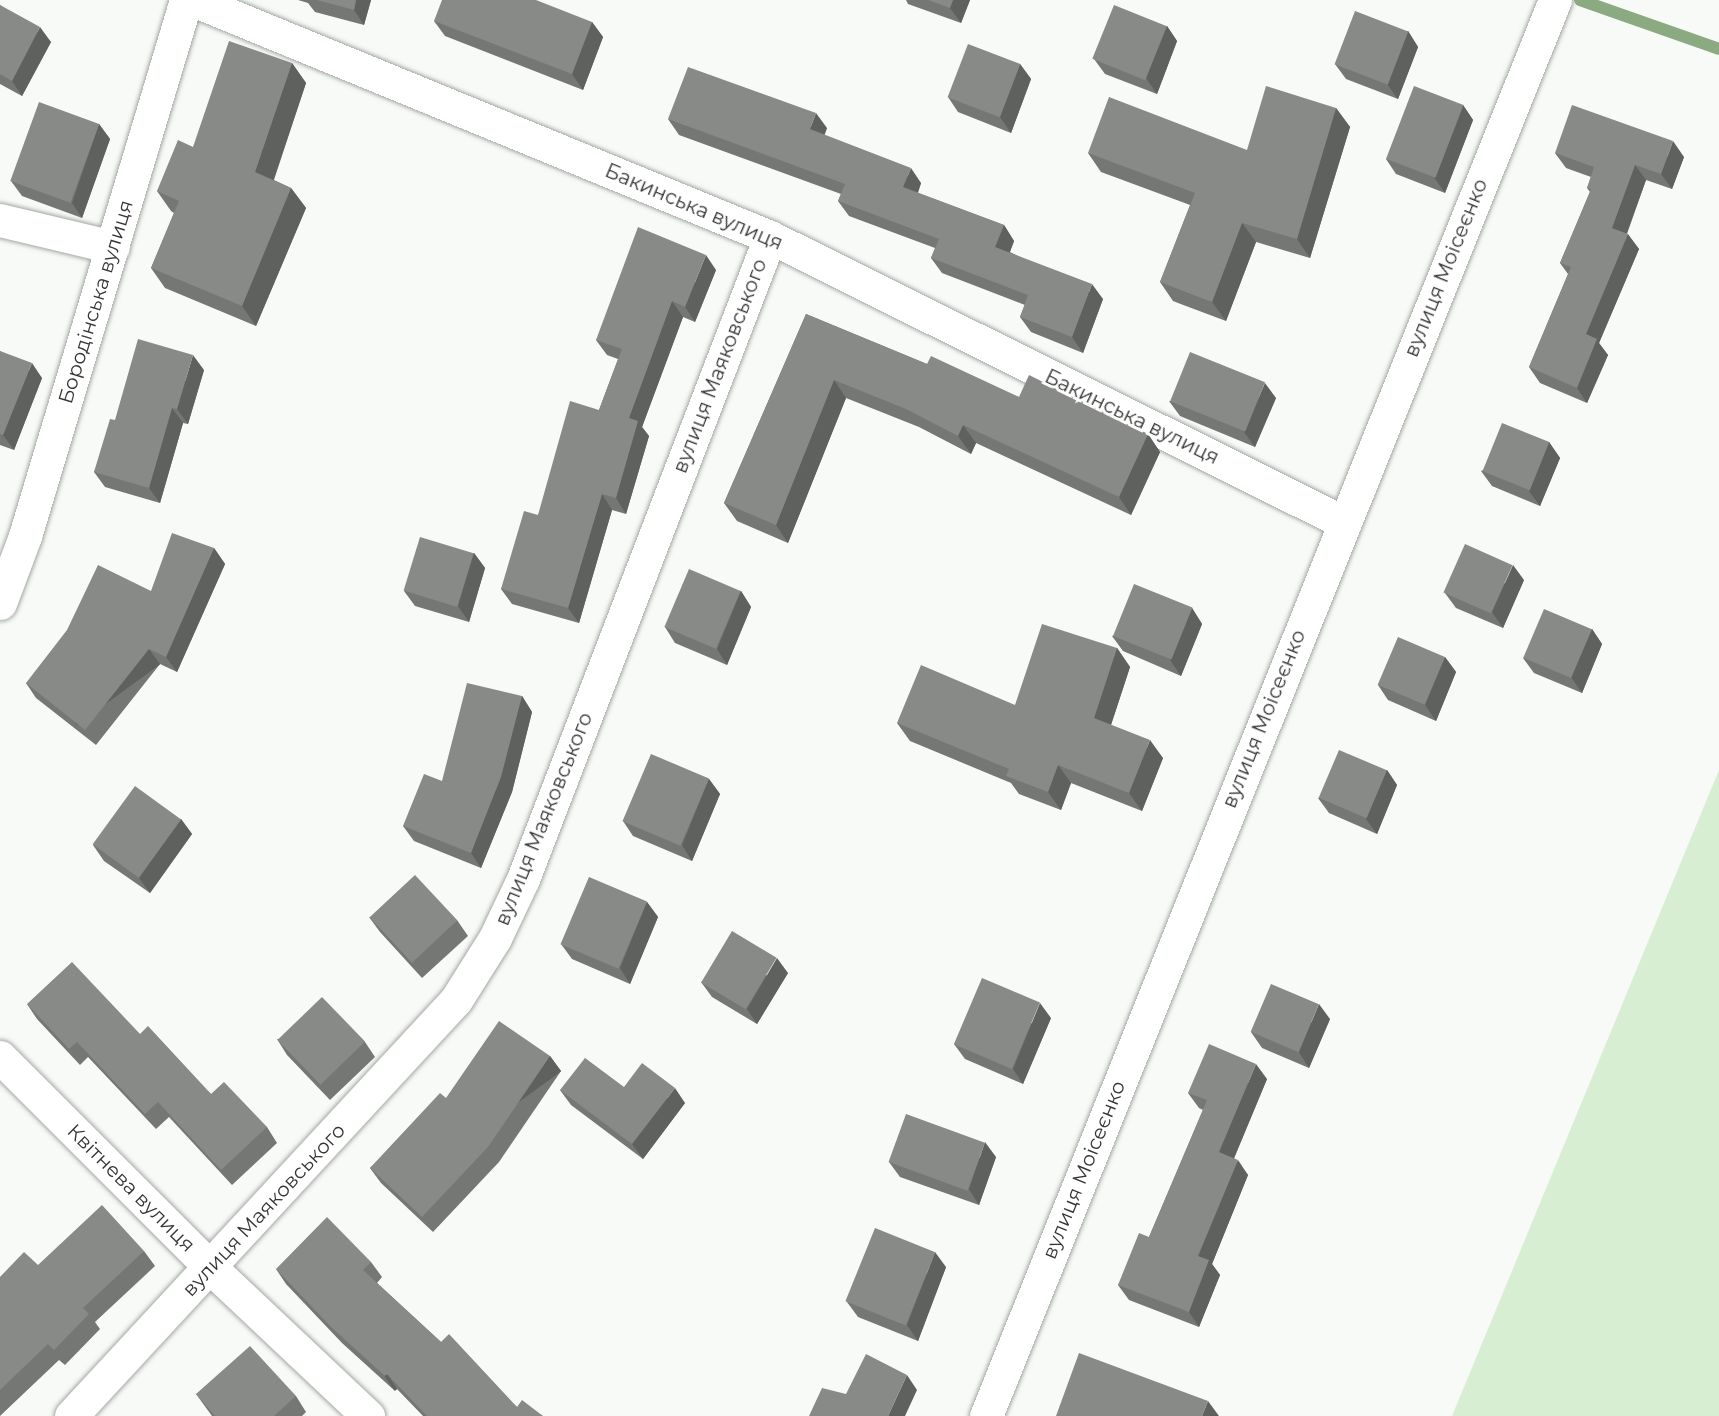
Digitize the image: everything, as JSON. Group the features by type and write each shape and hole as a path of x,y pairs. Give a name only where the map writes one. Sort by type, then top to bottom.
{"street":[{"name":"Бородінська вулиця","path":"0,603 113,247 186,0"},
{"name":"Бакинська вулиця","path":"193,0 770,237 1343,522"},
{"name":"вулиця Моісеєнко","path":"986,1416 1343,522 1551,12"},
{"path":"0,220 113,247"},
{"name":"вулиця Маяковського","path":"71,1416 211,1268 456,1000 495,938 523,879 770,237"},
{"name":"Квітнева вулиця","path":"0,1057 211,1268 368,1416"}],"green space":[{"path":"1719,770 1719,1416 1452,1416"}],"building":[{"path":"317,0 356,0 354,10"},
{"path":"442,0 536,0 592,22 572,74 434,21"},
{"path":"928,0 953,0 950,8"},
{"path":"0,5 40,27 12,81 0,74"},
{"path":"1114,5 1167,26 1145,80 1092,59"},
{"path":"1355,11 1408,31 1388,85 1335,64"},
{"path":"229,41 292,63 255,172 291,188 242,306 151,268 179,201 157,191 178,140 193,147"},
{"path":"968,44 1020,64 1000,117 948,97"},
{"path":"688,67 816,113 810,129 911,168 903,187 1004,225 995,247 1092,284 1072,337 1020,317 1028,295 931,258 939,239 838,201 845,184 668,119"},
{"path":"1266,86 1336,108 1297,239 1242,223 1212,302 1160,282 1195,193 1088,153 1109,97 1247,150"},
{"path":"1414,86 1463,105 1436,178 1386,159"},
{"path":"39,102 99,124 70,203 10,181"},
{"path":"1572,105 1673,141 1661,174 1635,165 1612,228 1628,234 1586,334 1597,339 1577,388 1529,367 1571,267 1560,263 1591,189 1587,188 1594,167 1555,153"},
{"path":"638,227 706,255 685,307 672,301 629,418 638,421 616,498 602,494 568,608 501,589 524,511 538,515 570,401 599,410 622,349 596,340"},
{"path":"806,314 927,364 931,356 1019,397 1029,375 1148,434 1119,497 963,425 958,436 906,409 834,380 776,525 724,503"},
{"path":"138,339 193,355 177,409 172,408 149,488 94,472 110,419 115,420"},
{"path":"0,351 32,363 3,435 0,434"},
{"path":"1190,352 1265,382 1245,431 1170,401"},
{"path":"1502,423 1549,442 1530,490 1483,471"},
{"path":"172,533 214,548 166,657 149,649 85,730 26,683 67,630 98,565 151,591"},
{"path":"420,537 474,553 457,607 404,591"},
{"path":"1465,544 1513,565 1491,614 1443,592"},
{"path":"689,569 741,591 716,649 664,627"},
{"path":"1134,584 1192,608 1171,660 1113,636"},
{"path":"1544,609 1592,629 1571,678 1523,658"},
{"path":"1042,624 1117,648 1094,718 1150,740 1129,793 1058,765 1048,792 1006,776 1009,769 897,723 921,665 1015,705"},
{"path":"1398,637 1445,657 1425,705 1378,685"},
{"path":"467,683 522,696 501,777 471,853 403,826 424,774 442,781"},
{"path":"1339,750 1387,770 1367,818 1319,798"},
{"path":"651,754 709,779 680,846 622,821"},
{"path":"135,786 181,820 139,878 93,844"},
{"path":"415,875 457,920 412,963 370,917"},
{"path":"589,877 647,902 618,969 560,944"},
{"path":"732,931 777,958 746,1009 701,982"},
{"path":"72,962 140,1034 148,1026 211,1094 224,1082 267,1127 221,1170 158,1102 145,1114 77,1042 69,1049 27,1004"},
{"path":"982,978 1040,1003 1012,1069 954,1044"},
{"path":"1271,984 1319,1004 1299,1052 1251,1032"},
{"path":"322,997 365,1042 320,1085 277,1040"},
{"path":"499,1021 550,1056 488,1147 422,1217 370,1168 440,1093 446,1098"},
{"path":"1209,1044 1256,1064 1219,1152 1238,1160 1198,1256 1209,1260 1189,1312 1118,1285 1139,1233 1149,1237 1207,1100 1188,1093"},
{"path":"585,1058 624,1087 642,1063 675,1088 632,1144 560,1090"},
{"path":"906,1114 985,1143 967,1191 889,1162"},
{"path":"102,1205 144,1251 83,1308 89,1314 54,1350 48,1344 0,1390 0,1277 24,1252 38,1265"},
{"path":"327,1217 371,1262 363,1270 441,1342 449,1334 517,1407 522,1400 543,1416 427,1416 387,1374 385,1376 331,1327 276,1269"},
{"path":"875,1228 935,1252 906,1326 845,1301"},
{"path":"250,1346 296,1396 274,1416 215,1416 196,1394"},
{"path":"1079,1353 1208,1401 1202,1416 1056,1416"},
{"path":"866,1354 907,1375 888,1416 809,1416 822,1388 846,1394"}],"waterway":[{"path":"1580,0 1719,49"}]}
